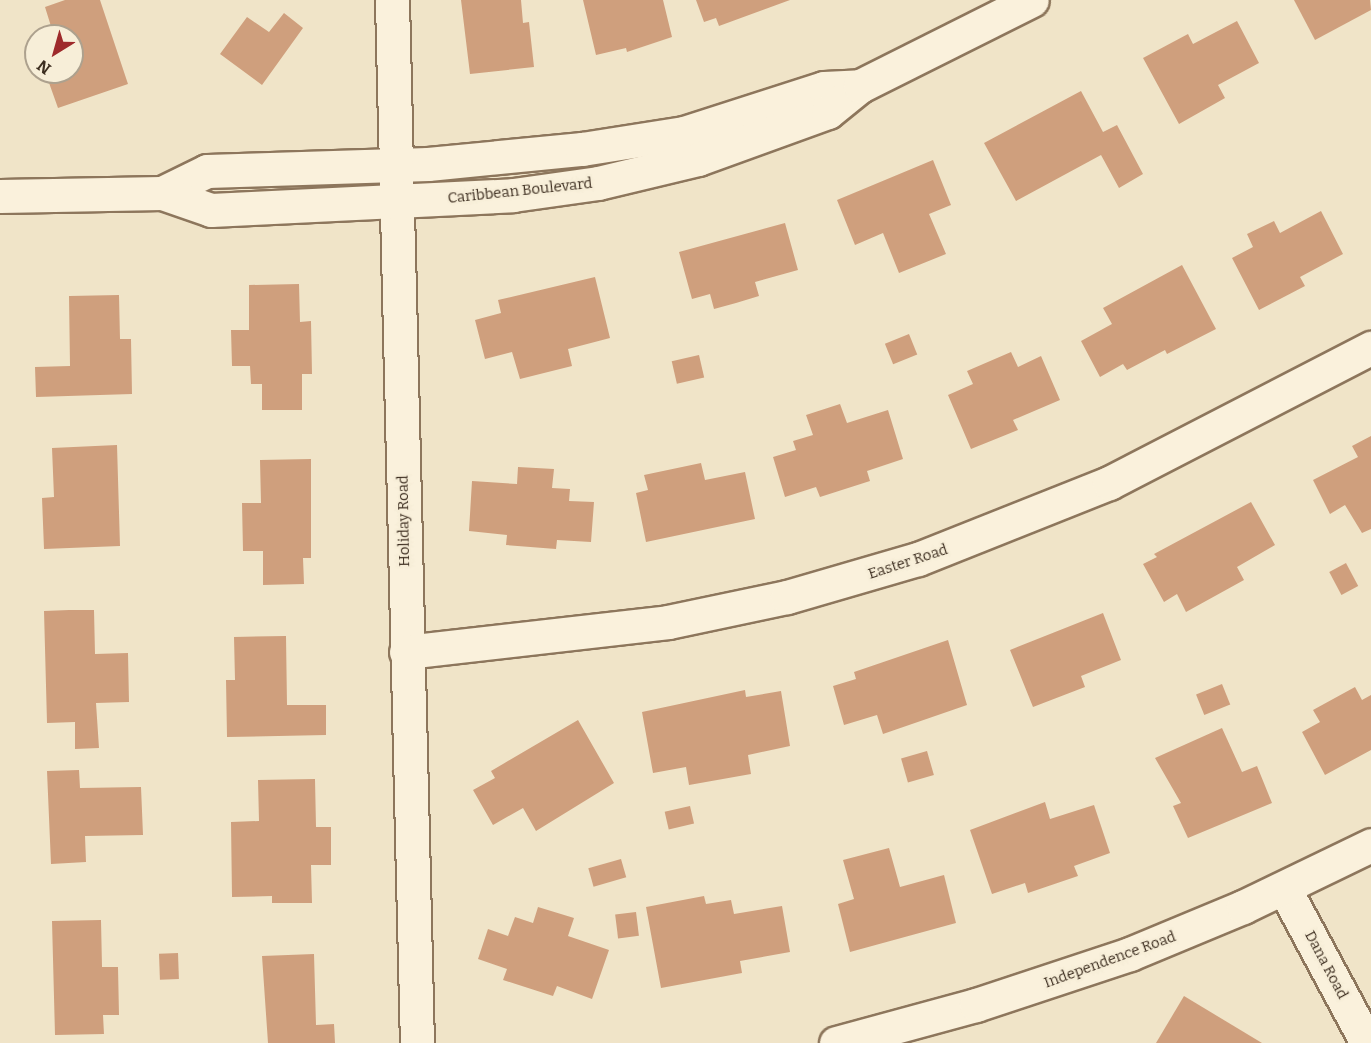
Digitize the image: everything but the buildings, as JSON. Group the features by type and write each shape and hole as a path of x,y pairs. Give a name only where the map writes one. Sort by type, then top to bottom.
{"street":[{"name":"Holiday Road","path":"392,0 417,1043"},
{"name":"Caribbean Boulevard","path":"0,196 162,193 211,210 513,195 648,172 746,143 828,112 860,86 1032,0"},
{"name":"Caribbean Boulevard","path":"162,193 207,171 396,166 537,154 684,133 824,88 860,86"},
{"name":"Easter Road","path":"406,652 540,640 668,622 787,597 906,563 1109,483 1371,348"},
{"name":"Independence Road","path":"841,1042 976,1005 1130,954 1284,888 1371,845"},
{"name":"Dana Road","path":"1284,888 1367,1043"}]}
